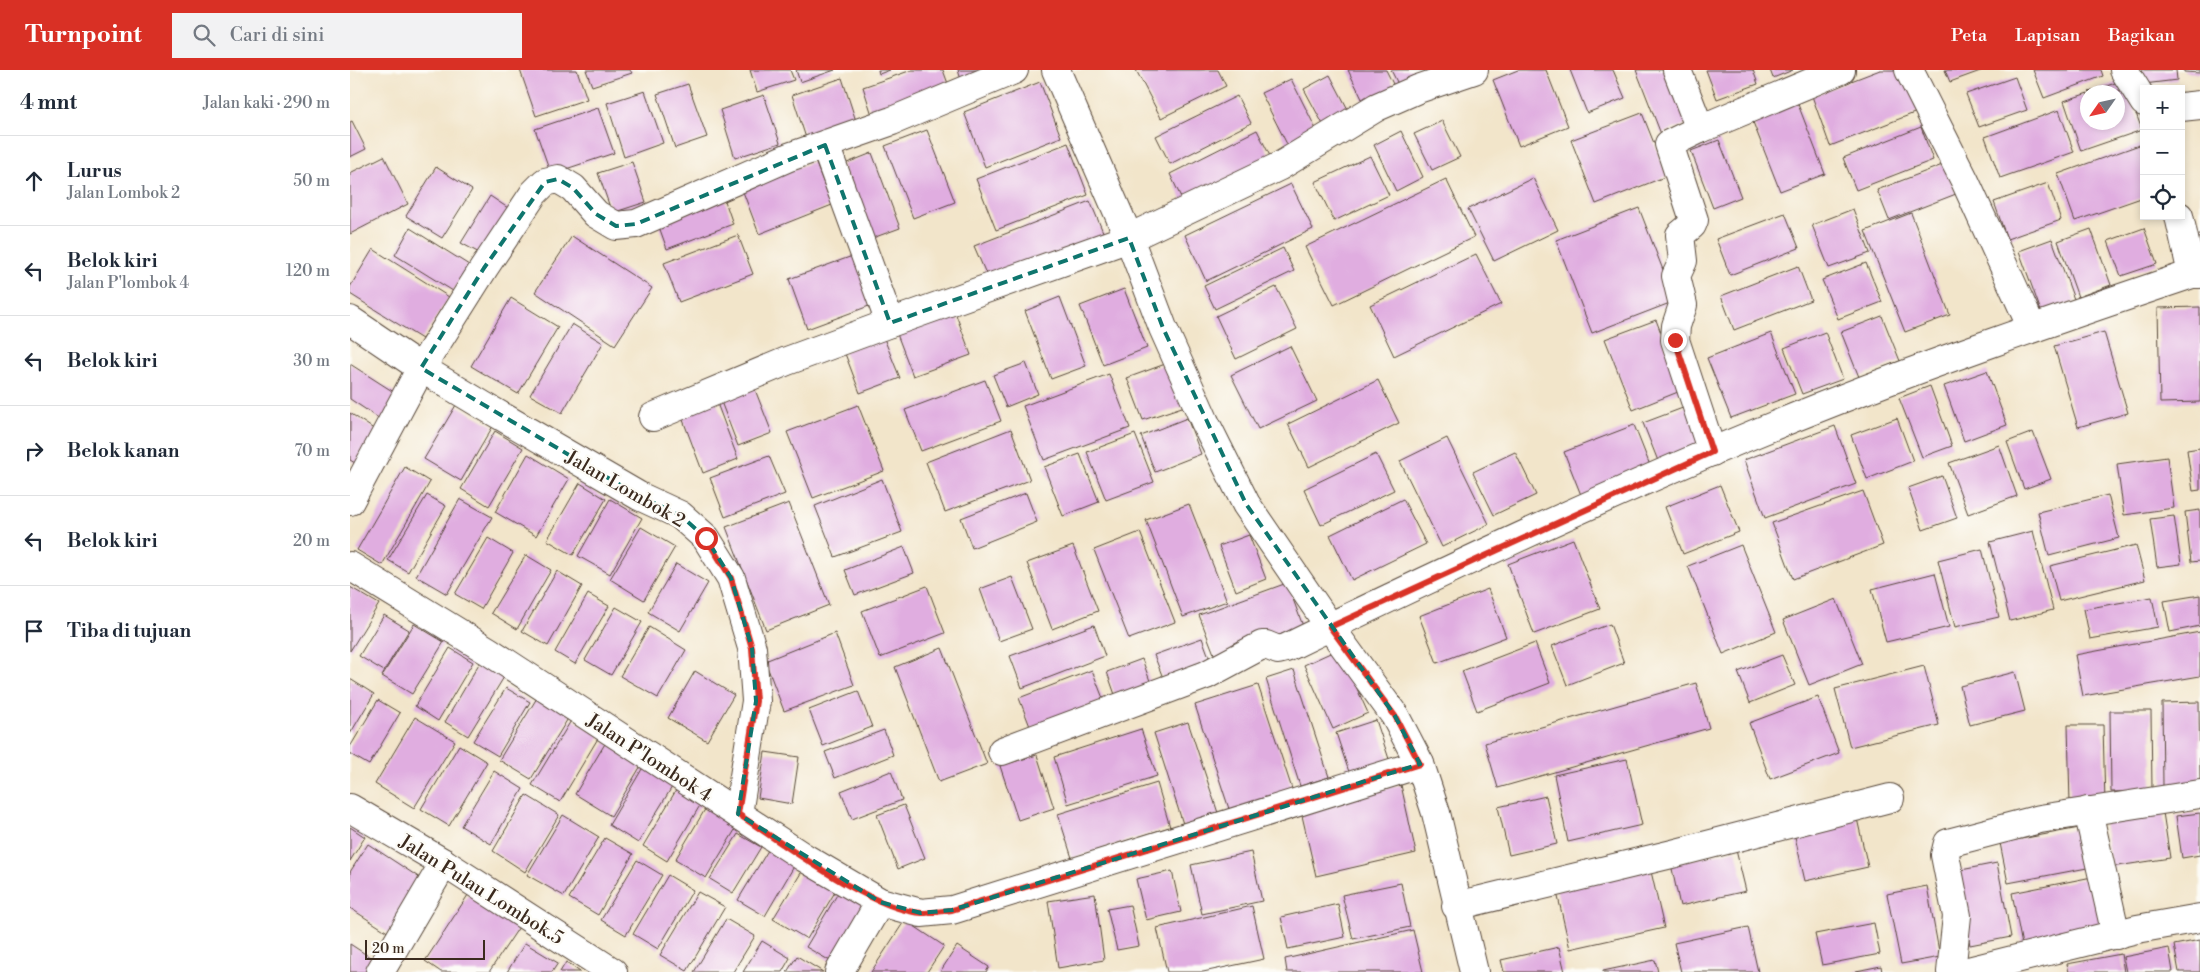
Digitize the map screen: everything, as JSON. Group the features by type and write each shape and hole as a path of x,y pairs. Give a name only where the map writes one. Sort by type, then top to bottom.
{"street":[{"path":"350,501 422,368 484,268 534,193 545,182 558,179 573,188 596,214 616,226 636,224 789,157 892,121 1014,70"},
{"path":"1056,70 1129,238 1163,328 1246,504 1330,627 1395,716 1420,764 1436,813 1456,906 1474,972"},
{"path":"653,417 787,361 1129,238 1271,171 1391,100 1474,70"},
{"path":"1677,70 1700,129"},
{"path":"1712,452 1674,333 1683,305 1676,276 1683,260 1679,239 1680,234 1692,225 1694,220 1669,144 1700,129 1841,70"},
{"path":"1909,70 1965,181 2032,328"},
{"path":"2124,70 2140,96"},
{"path":"2185,107 2200,105"},
{"path":"824,145 890,323"},
{"path":"1002,751 1206,675 1262,645 1281,650 1712,452 1804,414 2032,328 2196,274 2180,220"},
{"name":"Jalan Lombok 2","path":"350,320 422,368 639,496 680,515 706,538 731,578 752,648 756,701 738,814"},
{"name":"Jalan P'lombok 4","path":"350,566 490,652 805,858 880,902 921,913 952,910 1420,764"},
{"path":"1951,972 1957,916 1945,855 1948,843 2040,819 2200,794"},
{"path":"1456,906 1672,854 1890,798"},
{"name":"Jalan Pulau Lombok.5","path":"350,808 444,864 613,972"},
{"path":"2088,811 2116,935"},
{"path":"380,972 444,864"},
{"path":"839,972 880,902"},
{"path":"1964,972 2116,935 2200,918"}],"highlighted area":[{"path":"825,145 890,323 1129,238 1163,328 1246,504 1395,716 1420,764 952,910 921,913 880,902 738,814 756,701 752,648 731,578 706,538 680,515 639,496 421,368 484,268 545,182 558,179 573,188 596,214 616,226 636,224"}],"building":[{"path":"520,70 577,70 587,99 536,116"},
{"path":"586,70 630,70 632,73 592,86"},
{"path":"750,70 790,70 794,80 757,92"},
{"path":"796,70 835,70 800,82"},
{"path":"878,70 890,70 879,74"},
{"path":"912,70 943,70 951,92 873,118 863,87"},
{"path":"958,70 1001,70 962,83"},
{"path":"1136,70 1218,70 1226,86 1161,118"},
{"path":"1348,70 1386,70 1396,90 1365,105"},
{"path":"1391,70 1437,70 1400,88"},
{"path":"1518,70 1546,70 1568,126 1519,146 1493,80"},
{"path":"1570,70 1613,70 1625,98 1587,113"},
{"path":"1636,70 1671,70 1691,122 1661,134"},
{"path":"1706,70 1753,70 1758,84 1717,99"},
{"path":"1770,70 1793,70 1773,78"},
{"path":"1880,70 1907,70 1922,110 1830,146 1812,96"},
{"path":"1945,70 1983,70 1950,82"},
{"path":"2033,70 2101,70 2103,76 2044,98"},
{"path":"2142,70 2176,70 2177,80 2144,84"},
{"path":"2184,70 2200,70 2200,73 2184,72"},
{"path":"1330,75 1351,115 1325,128 1304,89"},
{"path":"2015,77 2027,110 1979,127 1966,94"},
{"path":"842,78 856,121 806,138 792,95"},
{"path":"1291,79 1319,135 1290,150 1261,93"},
{"path":"2124,80 2140,124 2140,131 2081,151 2064,101 2080,96 2080,130 2125,130 2125,85 2109,85"},
{"path":"1040,82 1061,137 985,167 964,112"},
{"path":"688,84 707,137 675,148 657,94"},
{"path":"645,91 663,143 624,157 607,103"},
{"path":"1794,94 1825,174 1780,191 1749,112"},
{"path":"764,95 780,143 735,158 720,110"},
{"path":"1237,96 1251,123 1170,164 1156,136"},
{"path":"598,108 614,153 551,174 535,129"},
{"path":"2059,110 2074,152 2000,178 1985,137"},
{"path":"1642,113 1667,176 1596,204 1571,140"},
{"path":"352,121 366,149 350,157 350,122"},
{"path":"1442,121 1460,157 1432,170 1414,134"},
{"path":"1921,127 1933,160 1856,190 1843,158"},
{"path":"927,130 955,202 913,218 885,146"},
{"path":"1257,130 1274,164 1186,208 1170,174"},
{"path":"1401,131 1423,177 1396,191 1374,145"},
{"path":"1719,140 1741,197 1713,208 1691,151"},
{"path":"1068,143 1088,195 996,230 976,179"},
{"path":"2140,145 2140,198 2075,221 2058,174"},
{"path":"872,153 900,228 870,239 842,165"},
{"path":"384,156 408,204 350,234 350,173"},
{"path":"1370,156 1389,195 1334,221 1315,182"},
{"path":"815,161 832,205 759,234 742,189"},
{"path":"632,162 646,202 612,213 598,173"},
{"path":"1945,164 1956,194 1889,220 1877,190"},
{"path":"436,167 472,190 442,238 406,216"},
{"path":"1533,178 1558,230 1494,261 1468,209"},
{"path":"1446,179 1474,237 1334,305 1305,247"},
{"path":"2048,183 2061,220 2007,239 1994,202"},
{"path":"1291,184 1313,229 1206,281 1185,235"},
{"path":"490,196 511,210 483,255 461,243"},
{"path":"724,198 733,224 667,249 658,224"},
{"path":"1090,201 1106,239 990,283 974,246"},
{"path":"1639,208 1675,301 1592,333 1556,240"},
{"path":"1853,209 1870,253 1829,268 1812,225"},
{"path":"1785,213 1799,248 1730,275 1716,239"},
{"path":"1911,213 1950,315 1905,332 1865,231"},
{"path":"410,228 469,265 453,291 395,255"},
{"path":"2144,228 2157,264 2121,276 2108,241"},
{"path":"2091,229 2111,285 2078,297 2058,241"},
{"path":"738,235 753,274 679,302 664,263"},
{"path":"572,236 652,288 615,345 535,292"},
{"path":"2052,239 2075,302 2042,314 2019,251"},
{"path":"1283,248 1294,271 1215,309 1204,286"},
{"path":"373,249 449,297 422,339 350,294 350,287"},
{"path":"858,254 877,303 807,329 789,279"},
{"path":"1476,254 1501,304 1394,356 1370,305"},
{"path":"1866,263 1882,302 1838,319 1822,280"},
{"path":"1798,266 1811,300 1734,330 1721,296"},
{"path":"1276,287 1297,329 1236,359 1216,316"},
{"path":"1124,289 1147,348 1103,365 1080,306"},
{"path":"1060,297 1086,366 1051,379 1025,311"},
{"path":"511,298 558,327 518,394 471,366"},
{"path":"2200,307 2200,402 2160,403 2158,308"},
{"path":"955,312 971,355 913,376 897,334"},
{"path":"1882,316 1900,361 1859,377 1841,332"},
{"path":"1656,320 1683,390 1633,410 1605,339"},
{"path":"572,324 603,343 562,413 530,395"},
{"path":"1825,332 1843,379 1802,394 1784,348"},
{"path":"2104,332 2128,413 2078,427 2054,346"},
{"path":"1771,333 1795,394 1731,418 1707,358"},
{"path":"883,336 900,378 860,393 844,351"},
{"path":"1290,346 1317,401 1258,429 1231,375"},
{"path":"1026,363 1038,394 1006,407 993,375"},
{"path":"1168,363 1185,406 1143,420 1127,378"},
{"path":"350,364 400,396 383,421 350,399"},
{"path":"1987,371 2007,425 1964,441 1944,386"},
{"path":"1109,374 1130,428 1044,460 1023,406"},
{"path":"985,380 1001,421 921,451 905,410"},
{"path":"1378,380 1399,423 1309,467 1288,424"},
{"path":"752,382 772,433 738,446 718,394"},
{"path":"1930,386 1952,446 1922,457 1899,398"},
{"path":"715,398 738,459 703,473 680,412"},
{"path":"456,405 493,426 461,481 424,459"},
{"path":"858,405 884,471 813,498 787,432"},
{"path":"1688,406 1705,448 1660,466 1643,423"},
{"path":"350,413 381,434 360,466 350,460"},
{"path":"1187,418 1201,454 1155,472 1141,436"},
{"path":"1897,418 1913,461 1867,479 1851,435"},
{"path":"1634,425 1653,473 1583,500 1564,452"},
{"path":"1835,426 1856,484 1765,518 1744,460"},
{"path":"1011,429 1030,480 945,512 926,462"},
{"path":"495,431 523,448 489,506 461,489"},
{"path":"2033,432 2051,479 2024,489 2007,442"},
{"path":"1135,434 1154,482 1106,500 1087,452"},
{"path":"1447,438 1489,524 1442,547 1400,461"},
{"path":"1999,445 2017,496 1968,514 1949,463"},
{"path":"2200,448 2200,490 2193,491 2187,450"},
{"path":"1515,452 1536,495 1494,515 1473,472"},
{"path":"528,454 569,479 536,536 495,512"},
{"path":"1080,454 1099,502 1063,516 1044,467"},
{"path":"1376,454 1394,490 1321,525 1304,489"},
{"path":"769,456 785,494 725,517 710,478"},
{"path":"2167,457 2174,508 2124,515 2117,464"},
{"path":"405,467 430,482 382,565 357,550"},
{"path":"1942,476 1957,518 1923,530 1908,488"},
{"path":"882,479 902,532 835,557 815,506"},
{"path":"580,483 606,499 573,555 547,540"},
{"path":"1720,485 1739,532 1683,554 1665,507"},
{"path":"1863,491 1883,545 1793,579 1772,523"},
{"path":"1026,493 1037,522 972,548 961,518"},
{"path":"427,495 446,506 408,572 388,560"},
{"path":"2108,495 2119,538 2049,556 2038,512"},
{"path":"460,499 492,517 447,594 416,576"},
{"path":"610,499 642,518 610,574 578,556"},
{"path":"1403,499 1426,544 1352,580 1330,535"},
{"path":"789,503 829,605 766,630 726,527"},
{"path":"1189,504 1227,601 1183,617 1146,520"},
{"path":"2200,510 2200,561 2191,562 2185,512"},
{"path":"2174,516 2181,564 2157,567 2150,519"},
{"path":"641,527 675,547 644,600 610,579"},
{"path":"2033,531 2053,610 2010,621 1990,542"},
{"path":"1140,532 1175,622 1129,639 1094,550"},
{"path":"1249,535 1266,579 1236,591 1219,546"},
{"path":"488,538 513,553 481,609 455,594"},
{"path":"1573,539 1600,609 1534,634 1508,564"},
{"path":"1741,545 1776,632 1723,654 1688,566"},
{"path":"2136,545 2145,580 2059,601 2050,566"},
{"path":"1073,546 1098,611 1052,629 1027,563"},
{"path":"904,547 914,573 855,595 845,570"},
{"path":"1982,549 1999,617 1955,627 1938,560"},
{"path":"526,555 551,570 517,629 491,613"},
{"path":"676,564 708,583 680,631 648,612"},
{"path":"557,571 582,586 548,646 522,631"},
{"path":"1935,573 1949,627 1886,642 1872,589"},
{"path":"1012,577 1032,629 999,641 980,589"},
{"path":"1287,583 1303,626 1216,659 1199,615"},
{"path":"927,586 945,633 880,658 862,611"},
{"path":"350,587 379,604 350,651"},
{"path":"1488,589 1506,637 1437,663 1419,616"},
{"path":"588,594 609,606 575,664 555,652"},
{"path":"2200,595 2200,626 2170,632 2164,601"},
{"path":"2152,597 2158,627 2090,639 2084,609"},
{"path":"1836,599 1862,664 1809,685 1783,620"},
{"path":"616,607 642,622 611,675 585,660"},
{"path":"384,615 409,630 384,671 359,656"},
{"path":"414,624 444,642 412,694 382,676"},
{"path":"1610,624 1624,663 1567,685 1552,646"},
{"path":"1094,625 1105,656 1022,688 1010,656"},
{"path":"649,627 686,650 658,698 620,676"},
{"path":"2200,632 2200,676 2083,696 2075,655"},
{"path":"835,633 854,685 784,711 765,661"},
{"path":"1202,638 1212,665 1165,683 1154,655"},
{"path":"1535,643 1550,683 1477,711 1462,671"},
{"path":"450,648 473,662 438,721 415,706"},
{"path":"942,648 987,764 939,782 895,667"},
{"path":"1339,649 1368,713 1333,729 1304,665"},
{"path":"1782,655 1795,685 1750,703 1738,672"},
{"path":"1142,659 1154,692 1119,706 1107,672"},
{"path":"480,662 504,677 468,736 445,722"},
{"path":"1924,666 1939,725 1850,747 1835,689"},
{"path":"1092,670 1104,701 1031,729 1019,698"},
{"path":"1294,670 1329,777 1300,786 1266,679"},
{"path":"695,671 734,695 707,741 668,718"},
{"path":"2015,672 2025,711 1970,725 1960,686"},
{"path":"350,679 374,694 350,734"},
{"path":"1696,683 1709,728 1498,788 1485,743"},
{"path":"1258,685 1294,795 1231,815 1195,705"},
{"path":"506,688 530,702 498,756 473,741"},
{"path":"858,691 872,727 823,746 809,710"},
{"path":"540,693 572,712 531,779 499,760"},
{"path":"1818,697 1839,753 1770,779 1749,723"},
{"path":"378,700 400,713 369,765 350,754 350,747"},
{"path":"2199,702 2200,785 2163,786 2162,703"},
{"path":"2110,711 2151,711 2152,791 2111,792"},
{"path":"415,717 455,741 414,808 375,784"},
{"path":"572,719 600,735 560,802 532,785"},
{"path":"1376,720 1392,768 1352,781 1336,733"},
{"path":"1188,722 1219,816 1184,827 1154,733"},
{"path":"2068,725 2103,725 2105,804 2070,804"},
{"path":"1141,729 1157,776 1068,804 1054,757"},
{"path":"884,730 893,755 835,778 825,752"},
{"path":"606,742 642,764 611,816 575,794"},
{"path":"459,745 487,762 449,826 421,809"},
{"path":"765,752 799,757 792,804 758,798"},
{"path":"1037,755 1054,808 1018,820 1000,766"},
{"path":"1627,759 1642,825 1568,842 1554,775"},
{"path":"645,764 675,782 638,843 609,825"},
{"path":"494,771 523,789 491,844 461,826"},
{"path":"891,771 902,800 852,819 841,791"},
{"path":"1157,783 1170,827 1072,858 1058,814"},
{"path":"1401,785 1416,853 1316,876 1300,807"},
{"path":"678,787 702,802 667,861 643,846"},
{"path":"526,795 559,815 525,872 493,851"},
{"path":"1546,796 1557,844 1509,855 1498,807"},
{"path":"904,805 925,858 898,869 877,815"},
{"path":"707,806 738,825 706,878 675,860"},
{"path":"2162,806 2170,858 2111,867 2103,815"},
{"path":"2200,813 2200,855 2182,858 2176,816"},
{"path":"1856,814 1868,867 1805,881 1793,828"},
{"path":"563,815 599,837 564,896 527,875"},
{"path":"350,827 365,837 350,861"},
{"path":"2079,828 2087,868 2008,883 2000,843"},
{"path":"738,834 761,847 733,893 710,879"},
{"path":"605,838 633,854 598,915 569,898"},
{"path":"368,844 423,880 389,933 350,908 350,872"},
{"path":"770,847 796,863 765,916 738,900"},
{"path":"1736,850 1746,891 1680,906 1671,864"},
{"path":"1251,852 1262,901 1202,914 1191,865"},
{"path":"637,860 662,875 626,935 601,920"},
{"path":"1997,863 2011,937 1970,945 1956,871"},
{"path":"1650,867 1664,928 1570,949 1556,888"},
{"path":"804,868 838,887 807,939 773,919"},
{"path":"1172,871 1181,912 1146,920 1136,879"},
{"path":"668,875 693,890 658,949 633,934"},
{"path":"2092,877 2102,929 2022,945 2012,893"},
{"path":"1401,883 1410,927 1353,939 1342,895"},
{"path":"1927,886 1940,957 1901,964 1887,894"},
{"path":"841,888 874,907 839,966 806,947"},
{"path":"698,892 725,907 687,971 660,955"},
{"path":"1095,894 1104,960 1058,968 1048,901"},
{"path":"468,895 519,927 489,972 441,972 425,961"},
{"path":"1338,904 1345,937 1288,949 1281,917"},
{"path":"1130,905 1139,946 1117,950 1107,909"},
{"path":"1252,906 1264,959 1203,972 1167,972 1157,928"},
{"path":"726,919 755,936 733,972 694,972"},
{"path":"905,920 944,946 927,972 871,972"},
{"path":"1874,923 1880,954 1822,965 1815,934"},
{"path":"1748,927 1758,972 1681,972 1674,943"},
{"path":"1413,930 1423,972 1287,972 1285,959"},
{"path":"2200,940 2200,972 2179,972 2174,945"},
{"path":"762,941 790,958 782,972 743,972"},
{"path":"525,943 558,963 552,972 507,972"},
{"path":"350,944 379,963 374,972 350,972"},
{"path":"957,946 989,967 986,972 940,972"},
{"path":"1559,947 1565,972 1504,972 1501,960"},
{"path":"2169,948 2173,972 2126,972 2123,957"},
{"path":"2121,954 2124,972 2069,972 2067,964"},
{"path":"797,956 823,972 787,972"},
{"path":"1655,960 1658,972 1603,972 1603,971"},
{"path":"566,962 580,972 560,972"},
{"path":"1881,966 1882,972 1856,972 1856,971"}],"route":[{"path":"706,538 731,578 752,648 756,701 738,814 805,858 880,902 921,913 952,910 1420,764 1395,716 1330,627 1612,496 1712,452 1675,340"}]}
